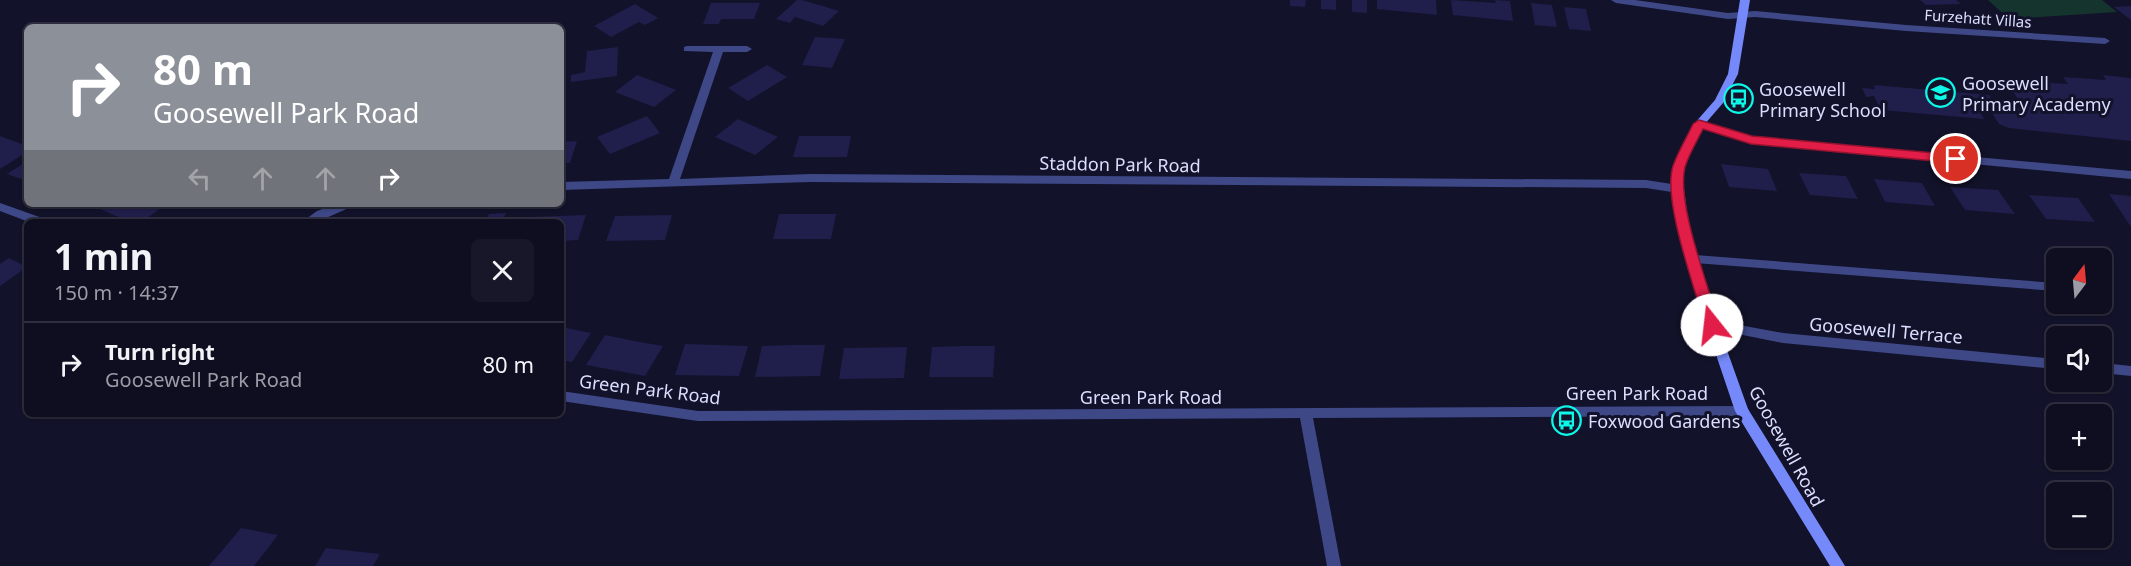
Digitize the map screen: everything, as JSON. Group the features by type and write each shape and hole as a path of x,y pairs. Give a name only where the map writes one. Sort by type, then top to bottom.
{"street":[{"name":"Furzehatt Villas","path":"1616,0 1728,16 1742,15 2105,41"},
{"name":"Goosewell Road","path":"1745,0 1733,74 1719,101 1699,124 1679,168 1678,189 1683,221 1712,325 1742,411 1838,566"},
{"path":"687,49 747,49"},
{"path":"673,182 719,49"},
{"path":"1699,124 1751,140 2131,175"},
{"name":"Staddon Park Road","path":"564,186 811,178 1646,184 1678,189"},
{"path":"0,207 33,219"},
{"path":"313,219 339,207"},
{"path":"1695,259 2046,286"},
{"name":"Goosewell Terrace","path":"1712,325 1783,338 2046,363"},
{"path":"2112,369 2131,371"},
{"name":"Green Park Road","path":"564,396 698,416 1306,415 1742,411"},
{"path":"1306,415 1334,566"}],"green space":[{"path":"1988,0 2102,0 2117,12 2009,19"}],"building":[{"path":"797,0 839,11 823,26 795,17 790,23 776,19"},
{"path":"1290,0 1306,0 1305,7 1290,6"},
{"path":"1321,0 1336,0 1336,10 1321,9"},
{"path":"1352,0 1367,0 1367,13 1352,12"},
{"path":"1377,0 1436,0 1437,15 1377,9"},
{"path":"1451,0 1496,3 1495,0 1510,1 1513,21 1453,15"},
{"path":"1920,0 1956,0 1961,4 1926,5"},
{"path":"711,3 760,3 754,19 721,19 719,24 703,24"},
{"path":"1531,3 1552,5 1557,27 1535,25"},
{"path":"635,4 658,18 645,25 639,22 611,37 594,26"},
{"path":"2131,6 2131,20 2114,7"},
{"path":"1564,7 1586,9 1591,31 1569,29"},
{"path":"815,37 845,39 832,68 802,65"},
{"path":"618,47 617,76 571,82 571,75 585,72 587,51"},
{"path":"767,65 787,77 748,101 728,88"},
{"path":"637,75 676,90 654,107 615,92"},
{"path":"2103,75 2131,78 2131,141 2009,128 1999,124 1984,101 1973,100 1984,119 1881,110 1874,96 1866,97 1862,88 1875,89 1874,85 1989,95 1995,103 2022,105 2005,80 2068,84 2063,77 2106,80"},
{"path":"647,116 660,133 610,154 597,137"},
{"path":"738,119 778,137 755,155 715,137"},
{"path":"0,136 24,145 24,154 0,169"},
{"path":"799,136 851,136 847,157 793,157"},
{"path":"577,141 570,163 564,163 564,142"},
{"path":"24,163 24,180 7,174"},
{"path":"1721,164 1768,169 1777,191 1729,187"},
{"path":"1799,173 1846,176 1858,199 1810,195"},
{"path":"1874,179 1922,183 1935,206 1885,202"},
{"path":"1950,187 1998,190 2015,214 1965,210"},
{"path":"2109,194 2131,196 2131,227"},
{"path":"2029,195 2078,198 2095,222 2046,219"},
{"path":"103,207 163,207 145,219 123,219 100,209"},
{"path":"506,213 503,219 486,219 489,214"},
{"path":"779,214 836,214 831,239 773,239"},
{"path":"586,215 578,240 564,241 564,219 528,219 529,217"},
{"path":"672,215 665,240 606,241 615,216"},
{"path":"9,258 24,266 24,269 0,286 0,264"},
{"path":"564,328 591,333 572,362 564,361"},
{"path":"605,335 663,346 645,376 586,365"},
{"path":"685,344 748,346 739,376 675,375"},
{"path":"825,345 820,376 755,377 762,346"},
{"path":"995,346 993,377 929,377 932,347"},
{"path":"907,347 904,378 839,379 844,348"},
{"path":"241,528 278,535 254,566 209,566"},
{"path":"326,548 380,554 373,566 315,566"}],"place":[{"name":"Goosewell Primary Academy","path":"1941,93"},
{"name":"Goosewell Primary School","path":"1738,99"},
{"name":"Foxwood Gardens","path":"1567,421"}],"route":[{"path":"1712,325 1683,221 1678,189 1679,168 1699,124 1751,140 1956,159"}]}
